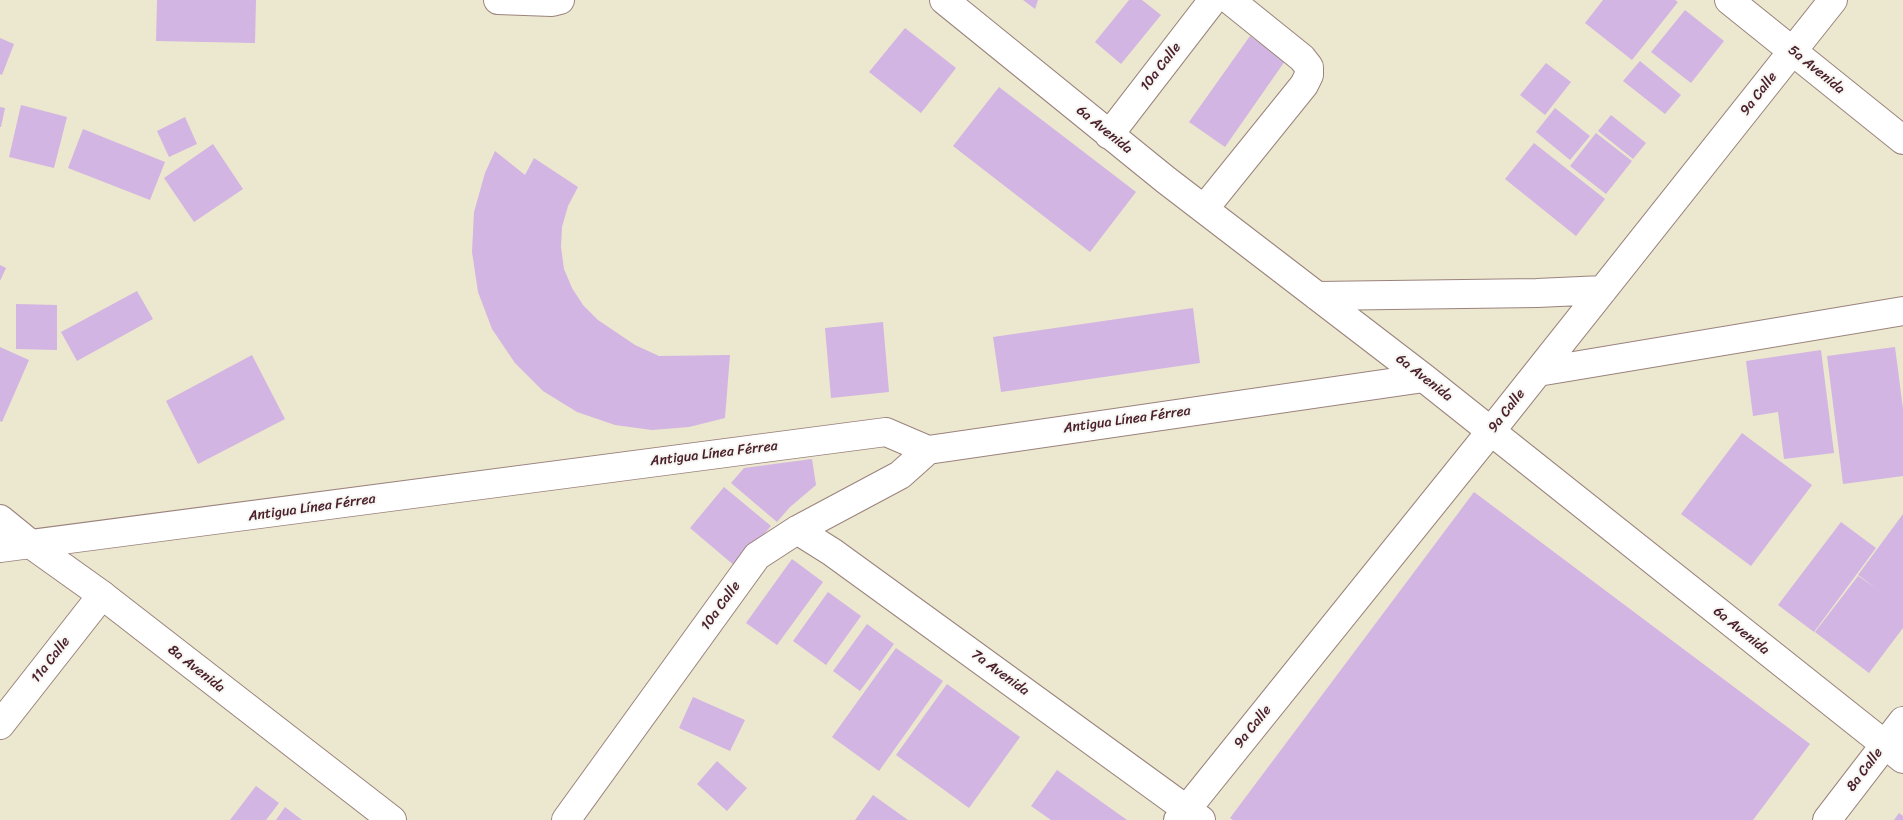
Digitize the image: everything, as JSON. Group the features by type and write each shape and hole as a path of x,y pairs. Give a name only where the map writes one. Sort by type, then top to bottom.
{"street":[{"path":"498,0 556,1"},
{"name":"6a Avenida","path":"944,0 1109,134 1492,431 1894,752"},
{"name":"10a Calle","path":"1109,134 1213,0"},
{"path":"1204,208 1304,84 1309,75 1309,67 1302,58 1230,0"},
{"name":"5a Avenida","path":"1729,0 1903,140"},
{"name":"9a Calle","path":"1189,816 1538,372 1834,0"},
{"path":"1317,296 1537,293 1603,290"},
{"path":"1538,372 1903,312"},
{"name":"Antigua Línea Férrea","path":"0,548 886,432 928,450 1424,378"},
{"name":"10a Calle","path":"566,820 757,556 797,530 900,475 928,450"},
{"name":"8a Avenida","path":"0,519 32,545 102,595 392,820"},
{"name":"7a Avenida","path":"797,530 832,552 1189,816"},
{"name":"11a Calle","path":"0,725 102,595"},
{"name":"8a Calle","path":"1828,820 1894,752 1903,721"}],"building":[{"path":"157,0 256,0 255,43 156,41"},
{"path":"1023,0 1038,0 1035,9"},
{"path":"1129,0 1142,0 1161,15 1121,64 1095,42"},
{"path":"1603,0 1675,0 1678,2 1632,60 1585,23"},
{"path":"1685,10 1724,41 1691,83 1651,52"},
{"path":"905,28 956,68 921,113 869,72"},
{"path":"1250,36 1285,61 1225,147 1189,122"},
{"path":"0,38 14,44 2,75 0,74"},
{"path":"1640,61 1681,95 1665,114 1623,81"},
{"path":"1546,63 1571,82 1545,115 1520,95"},
{"path":"999,87 1136,192 1090,252 953,146"},
{"path":"21,105 67,117 54,168 9,157"},
{"path":"0,107 5,108 1,127 0,127"},
{"path":"1555,108 1590,136 1570,160 1536,132"},
{"path":"1611,115 1646,143 1633,159 1598,131"},
{"path":"185,117 197,144 169,157 157,131"},
{"path":"83,129 165,162 150,200 68,168"},
{"path":"1596,133 1632,161 1606,194 1570,166"},
{"path":"1534,143 1605,199 1576,236 1505,179"},
{"path":"213,144 243,189 194,222 164,178"},
{"path":"495,151 525,175 534,158 578,187 568,206 562,227 561,247 564,269 572,288 583,305 598,320 635,345 659,356 730,355 725,418 689,427 652,430 615,425 577,412 543,391 515,363 492,329 478,292 472,252 474,212 485,173"},
{"path":"0,265 6,268 0,281"},
{"path":"137,291 153,319 77,361 61,332"},
{"path":"16,304 57,305 57,350 16,349"},
{"path":"1193,308 1200,363 1001,392 993,337"},
{"path":"883,322 889,392 831,398 825,328"},
{"path":"0,347 29,360 2,422 0,421"},
{"path":"1895,347 1903,409 1903,476 1843,484 1827,356"},
{"path":"1821,350 1834,453 1784,459 1778,412 1753,416 1746,361"},
{"path":"252,355 285,419 198,464 166,401"},
{"path":"1742,433 1812,485 1751,566 1681,514"},
{"path":"812,459 816,485 790,507 777,522 731,483 744,468"},
{"path":"724,487 771,526 736,567 690,528"},
{"path":"1474,492 1810,744 1753,820 1233,820 1230,818"},
{"path":"1903,514 1903,628 1869,673 1815,632 1858,576 1877,589 1858,575"},
{"path":"1841,522 1876,548 1814,632 1778,605"},
{"path":"792,559 823,582 777,645 746,623"},
{"path":"828,592 861,616 826,665 793,641"},
{"path":"867,624 894,644 860,691 833,671"},
{"path":"896,648 943,681 879,771 832,737"},
{"path":"947,684 1020,737 969,808 896,755"},
{"path":"693,697 745,720 730,751 679,728"},
{"path":"717,761 747,788 727,811 697,784"},
{"path":"1057,770 1127,820 1051,820 1031,806"},
{"path":"256,786 279,803 266,820 230,820"},
{"path":"873,795 908,820 855,820"},
{"path":"285,807 302,820 276,820"},
{"path":"1899,813 1903,816 1903,820 1894,820"}]}
